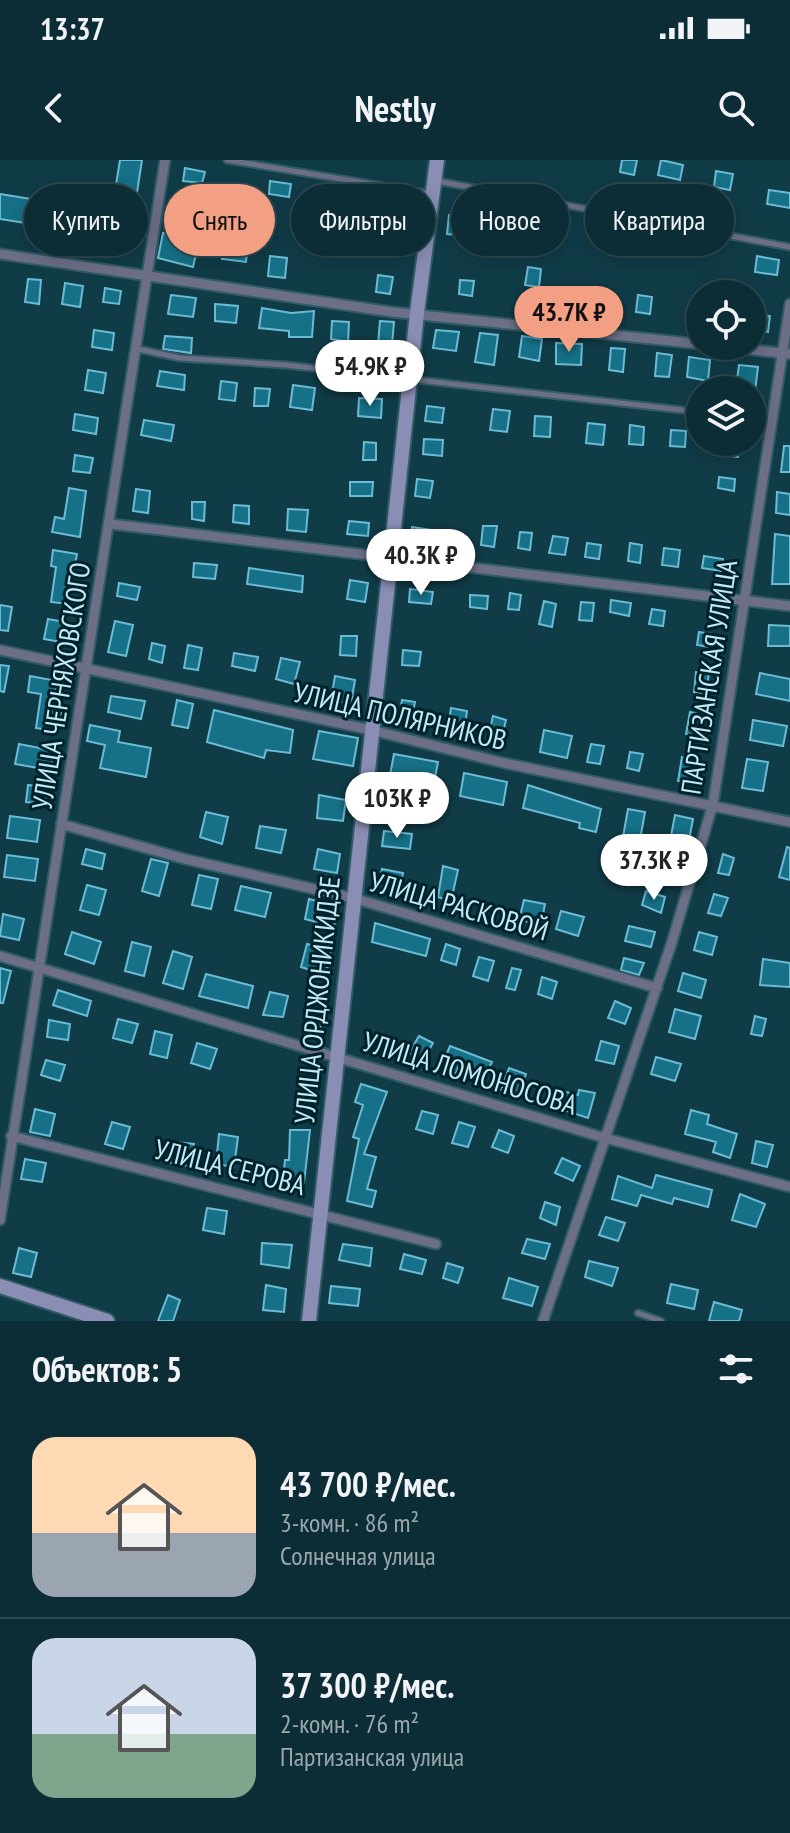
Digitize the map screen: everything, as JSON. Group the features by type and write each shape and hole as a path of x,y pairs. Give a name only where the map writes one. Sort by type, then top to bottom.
{"main road":[{"name":"УЛИЦА ОРДЖОНИКИДЗЕ","path":"434,184 437,160"},
{"name":"УЛИЦА ОРДЖОНИКИДЗЕ","path":"309,1321 425,256"},
{"path":"0,1286 107,1321"}],"street":[{"name":"УЛИЦА ЧЕРНЯХОВСКОГО","path":"0,1220 84,668 111,524 165,160"},
{"path":"0,254 146,278 417,313 686,342"},
{"name":"ПАРТИЗАНСКАЯ УЛИЦА","path":"543,1321 657,988 713,804 771,422 786,354 790,304"},
{"path":"766,352 786,354"},
{"path":"111,524 790,606"},
{"name":"УЛИЦА ПОЛЯРНИКОВ","path":"0,650 371,730 504,763 790,822"},
{"name":"УЛИЦА РАСКОВОЙ","path":"61,824 185,859 353,898 657,988"},
{"name":"УЛИЦА ЛОМОНОСОВА","path":"0,956 338,1055 605,1138 790,1187"},
{"name":"УЛИЦА СЕРОВА","path":"11,1136 320,1212 341,1221 436,1244"}],"lane":[{"path":"227,160 411,184"},
{"path":"435,187 790,247"},
{"path":"138,349 180,358 286,365 686,411"},
{"path":"766,421 771,422"},
{"path":"638,1313 661,1321"}],"building":[{"path":"120,160 142,160 138,184 116,184"},
{"path":"622,160 637,160 634,175 620,172"},
{"path":"661,160 683,165 680,180 658,175"},
{"path":"185,168 205,172 202,183 183,181"},
{"path":"716,171 733,174 731,184 714,184"},
{"path":"270,181 291,184 289,197 275,195 275,184 270,184"},
{"path":"769,190 790,193 790,208 767,204"},
{"path":"0,194 24,198 24,223 0,219"},
{"path":"449,215 451,215 451,234 447,234"},
{"path":"163,233 164,256 196,256 193,267 158,258"},
{"path":"222,256 247,256 246,262 222,259"},
{"path":"270,256 287,258 285,278 268,276"},
{"path":"757,256 779,260 777,275 755,272"},
{"path":"528,267 541,269 539,287 525,285"},
{"path":"378,275 393,277 390,294 376,292"},
{"path":"28,279 41,280 39,304 25,302"},
{"path":"460,280 474,281 472,296 459,294"},
{"path":"65,283 83,286 80,307 62,304"},
{"path":"105,288 121,291 119,304 103,302"},
{"path":"561,292 573,293 570,309 559,308"},
{"path":"171,295 196,298 193,317 168,314"},
{"path":"638,295 652,297 650,314 636,312"},
{"path":"596,296 609,297 608,315 594,313"},
{"path":"215,304 238,306 236,323 215,321"},
{"path":"262,308 291,313 314,311 312,337 289,337 289,331 259,328"},
{"path":"766,315 770,316 766,332"},
{"path":"332,321 349,322 348,342 331,339"},
{"path":"380,321 394,322 392,345 378,344"},
{"path":"94,330 114,333 112,350 92,347"},
{"path":"436,330 459,332 456,351 433,348"},
{"path":"480,333 498,335 494,365 475,362"},
{"path":"165,336 192,338 191,353 163,349"},
{"path":"522,336 542,339 539,361 519,357"},
{"path":"556,343 582,344 581,365 556,364"},
{"path":"611,348 625,349 623,372 609,370"},
{"path":"657,353 672,355 669,377 655,376"},
{"path":"689,360 710,360 708,376 687,376"},
{"path":"739,365 758,367 757,376 738,376"},
{"path":"88,370 106,373 103,393 85,390"},
{"path":"160,371 185,375 184,390 157,386"},
{"path":"221,381 237,383 235,401 219,399"},
{"path":"293,385 315,388 312,410 290,407"},
{"path":"255,388 270,389 268,406 254,406"},
{"path":"359,398 382,399 381,418 358,416"},
{"path":"427,406 444,408 442,423 425,421"},
{"path":"493,409 510,411 507,432 490,430"},
{"path":"75,414 98,418 96,434 73,430"},
{"path":"535,416 551,417 550,437 534,436"},
{"path":"144,420 174,425 171,441 141,435"},
{"path":"588,423 605,425 603,445 586,443"},
{"path":"630,425 644,427 643,445 629,444"},
{"path":"671,430 686,431 685,447 670,446"},
{"path":"424,439 443,440 442,456 423,454"},
{"path":"364,442 376,443 376,460 363,460"},
{"path":"784,446 790,446 790,472 781,472"},
{"path":"75,455 93,458 90,473 73,471"},
{"path":"719,477 735,479 734,491 718,488"},
{"path":"417,479 433,481 430,498 415,496"},
{"path":"350,482 373,482 372,496 350,496"},
{"path":"69,488 86,491 80,537 52,532 55,517 64,519"},
{"path":"136,489 150,491 148,513 133,511"},
{"path":"777,492 790,494 790,515 776,513"},
{"path":"192,502 205,502 204,521 192,519"},
{"path":"234,505 249,506 249,524 233,522"},
{"path":"288,509 308,510 306,532 287,530"},
{"path":"349,521 369,523 368,536 347,534"},
{"path":"483,526 497,526 494,547 481,545"},
{"path":"412,527 432,530 430,541 411,538"},
{"path":"520,532 532,533 530,550 518,548"},
{"path":"775,534 790,536 790,584 772,584"},
{"path":"553,536 568,538 565,555 549,553"},
{"path":"587,543 601,545 599,559 585,557"},
{"path":"630,543 642,545 640,563 628,561"},
{"path":"664,548 680,550 678,567 662,565"},
{"path":"53,550 77,554 67,604 51,602 56,567 51,566"},
{"path":"704,556 723,559 721,571 702,568"},
{"path":"194,563 217,565 215,579 193,577"},
{"path":"249,568 303,576 302,592 247,584"},
{"path":"350,580 368,583 365,602 347,599"},
{"path":"119,583 140,587 137,600 117,596"},
{"path":"410,589 433,592 431,604 409,602"},
{"path":"510,593 521,595 519,610 508,609"},
{"path":"470,595 488,596 487,609 470,607"},
{"path":"611,600 631,603 629,616 610,612"},
{"path":"544,601 556,604 552,627 539,624"},
{"path":"581,602 594,603 592,621 579,620"},
{"path":"0,605 12,607 8,631 0,630"},
{"path":"652,609 665,611 663,626 649,624"},
{"path":"48,619 65,622 61,642 44,639"},
{"path":"115,621 133,625 126,656 108,652"},
{"path":"769,625 790,626 790,646 768,646"},
{"path":"699,632 713,634 711,647 697,645"},
{"path":"341,636 357,636 356,656 340,655"},
{"path":"152,643 165,646 162,663 149,659"},
{"path":"188,645 202,648 198,670 184,668"},
{"path":"403,650 421,652 419,666 402,665"},
{"path":"234,653 258,657 255,671 232,666"},
{"path":"281,658 300,662 294,684 276,679"},
{"path":"0,665 9,666 4,692 0,691"},
{"path":"696,672 709,673 706,693 694,692"},
{"path":"760,673 790,679 790,701 756,694"},
{"path":"30,676 57,681 52,712 61,713 58,732 36,728 41,694 28,692"},
{"path":"335,676 355,680 351,704 331,700"},
{"path":"111,696 145,701 141,719 108,712"},
{"path":"177,700 193,704 188,728 172,725"},
{"path":"402,700 415,702 412,716 400,714"},
{"path":"451,708 467,711 464,732 448,728"},
{"path":"214,710 293,730 290,753 266,750 264,758 207,742"},
{"path":"690,712 703,715 699,736 686,734"},
{"path":"493,716 506,720 501,741 488,738"},
{"path":"753,720 787,726 783,746 750,740"},
{"path":"90,725 120,731 118,742 151,748 146,777 100,768 105,745 87,741"},
{"path":"544,730 572,736 567,758 540,752"},
{"path":"319,731 358,738 353,766 313,759"},
{"path":"19,744 55,751 50,770 15,764"},
{"path":"591,744 604,746 600,764 587,762"},
{"path":"630,752 643,754 639,771 627,768"},
{"path":"394,754 438,762 431,798 387,791"},
{"path":"682,757 696,760 692,784 678,781"},
{"path":"747,759 768,762 763,791 742,788"},
{"path":"464,773 507,782 503,805 460,796"},
{"path":"28,785 47,787 45,804 26,802"},
{"path":"528,785 601,809 596,832 579,828 580,823 523,808"},
{"path":"319,795 346,800 343,821 317,818"},
{"path":"628,809 645,812 640,840 623,837"},
{"path":"206,812 228,817 222,844 200,837"},
{"path":"675,815 693,819 689,840 671,836"},
{"path":"10,816 40,820 37,842 7,838"},
{"path":"260,826 286,830 281,853 256,848"},
{"path":"384,831 412,834 410,849 382,846"},
{"path":"787,847 790,848 790,880 779,877"},
{"path":"86,849 105,854 102,869 82,864"},
{"path":"318,849 340,854 337,873 314,869"},
{"path":"723,854 734,858 729,875 718,873"},
{"path":"7,855 38,859 35,881 4,877"},
{"path":"661,857 681,862 677,878 656,873"},
{"path":"151,859 168,863 159,896 142,891"},
{"path":"443,866 458,870 451,901 438,897"},
{"path":"382,869 403,873 400,889 379,886"},
{"path":"199,875 218,879 211,909 192,905"},
{"path":"87,885 106,890 99,915 80,910"},
{"path":"241,886 271,893 265,917 235,910"},
{"path":"646,891 665,897 661,913 642,905"},
{"path":"714,894 728,898 721,916 708,913"},
{"path":"309,899 337,906 334,927 305,919"},
{"path":"524,900 545,904 541,925 519,920"},
{"path":"561,911 584,917 578,936 556,929"},
{"path":"3,914 24,919 19,940 0,936"},
{"path":"375,923 430,939 426,956 372,942"},
{"path":"629,926 655,932 651,947 625,941"},
{"path":"72,932 101,942 94,964 65,954"},
{"path":"699,932 717,937 712,955 694,950"},
{"path":"132,942 151,947 144,976 125,971"},
{"path":"307,944 331,949 326,975 301,967"},
{"path":"446,944 460,949 456,965 441,960"},
{"path":"173,951 192,957 183,989 163,983"},
{"path":"479,957 494,961 488,981 473,976"},
{"path":"624,958 644,963 639,975 621,970"},
{"path":"763,959 790,963 790,987 760,985"},
{"path":"0,968 11,971 3,1003 0,1003"},
{"path":"512,968 521,970 515,990 506,988"},
{"path":"683,973 706,980 701,998 678,991"},
{"path":"206,974 253,986 248,1008 199,996"},
{"path":"542,977 557,982 552,999 538,994"},
{"path":"58,990 91,1001 87,1016 53,1005"},
{"path":"270,992 288,996 283,1017 263,1015"},
{"path":"615,1001 631,1008 625,1024 608,1018"},
{"path":"308,1008 323,1011 320,1029 305,1025"},
{"path":"675,1009 701,1016 695,1039 669,1032"},
{"path":"755,1016 766,1019 762,1036 751,1034"},
{"path":"118,1019 138,1024 132,1043 113,1038"},
{"path":"49,1020 70,1024 68,1040 47,1037"},
{"path":"155,1031 172,1035 167,1058 150,1054"},
{"path":"419,1036 433,1043 423,1061 409,1053"},
{"path":"601,1041 619,1046 614,1064 596,1060"},
{"path":"197,1043 217,1049 210,1069 191,1063"},
{"path":"450,1046 492,1062 483,1080 458,1068 456,1074 441,1068"},
{"path":"656,1057 681,1064 675,1081 651,1074"},
{"path":"46,1060 65,1065 60,1081 41,1075"},
{"path":"509,1068 526,1074 518,1096 501,1090"},
{"path":"361,1084 387,1092 364,1154 376,1157 367,1189 376,1191 372,1207 347,1201 359,1139 353,1137 363,1105 355,1102"},
{"path":"550,1088 578,1095 579,1090 595,1093 588,1118 546,1104"},
{"path":"35,1109 55,1114 50,1136 30,1132"},
{"path":"691,1110 709,1115 707,1124 737,1134 730,1158 713,1152 716,1142 685,1134"},
{"path":"422,1111 438,1115 433,1134 416,1129"},
{"path":"112,1122 130,1127 123,1149 105,1144"},
{"path":"459,1122 475,1127 468,1147 452,1143"},
{"path":"290,1130 310,1130 304,1183 283,1180 285,1160 289,1160"},
{"path":"499,1130 514,1136 508,1153 492,1147"},
{"path":"219,1134 238,1137 234,1167 216,1164"},
{"path":"756,1141 773,1145 767,1167 752,1163"},
{"path":"175,1142 194,1144 189,1166 171,1163"},
{"path":"562,1158 580,1166 573,1181 555,1173"},
{"path":"25,1159 46,1163 42,1182 21,1179"},
{"path":"656,1175 712,1190 708,1207 674,1198 672,1204 641,1195 637,1206 612,1199 618,1176 652,1188"},
{"path":"740,1194 765,1204 756,1227 732,1220"},
{"path":"545,1202 560,1207 556,1225 540,1218"},
{"path":"207,1208 227,1211 224,1234 203,1230"},
{"path":"606,1217 625,1223 618,1241 599,1235"},
{"path":"527,1239 550,1244 545,1259 522,1253"},
{"path":"262,1243 292,1245 289,1268 261,1264"},
{"path":"343,1244 372,1248 370,1266 339,1260"},
{"path":"19,1248 37,1253 31,1277 13,1273"},
{"path":"404,1254 426,1260 422,1274 400,1269"},
{"path":"589,1261 618,1268 612,1286 585,1277"},
{"path":"447,1263 463,1268 458,1283 443,1278"},
{"path":"509,1278 538,1287 532,1306 503,1298"},
{"path":"671,1284 698,1290 694,1309 667,1303"},
{"path":"266,1285 286,1289 284,1312 263,1310"},
{"path":"331,1286 360,1289 358,1306 329,1303"},
{"path":"168,1295 180,1300 173,1321 158,1321"},
{"path":"714,1302 742,1310 739,1321 709,1321"}]}
